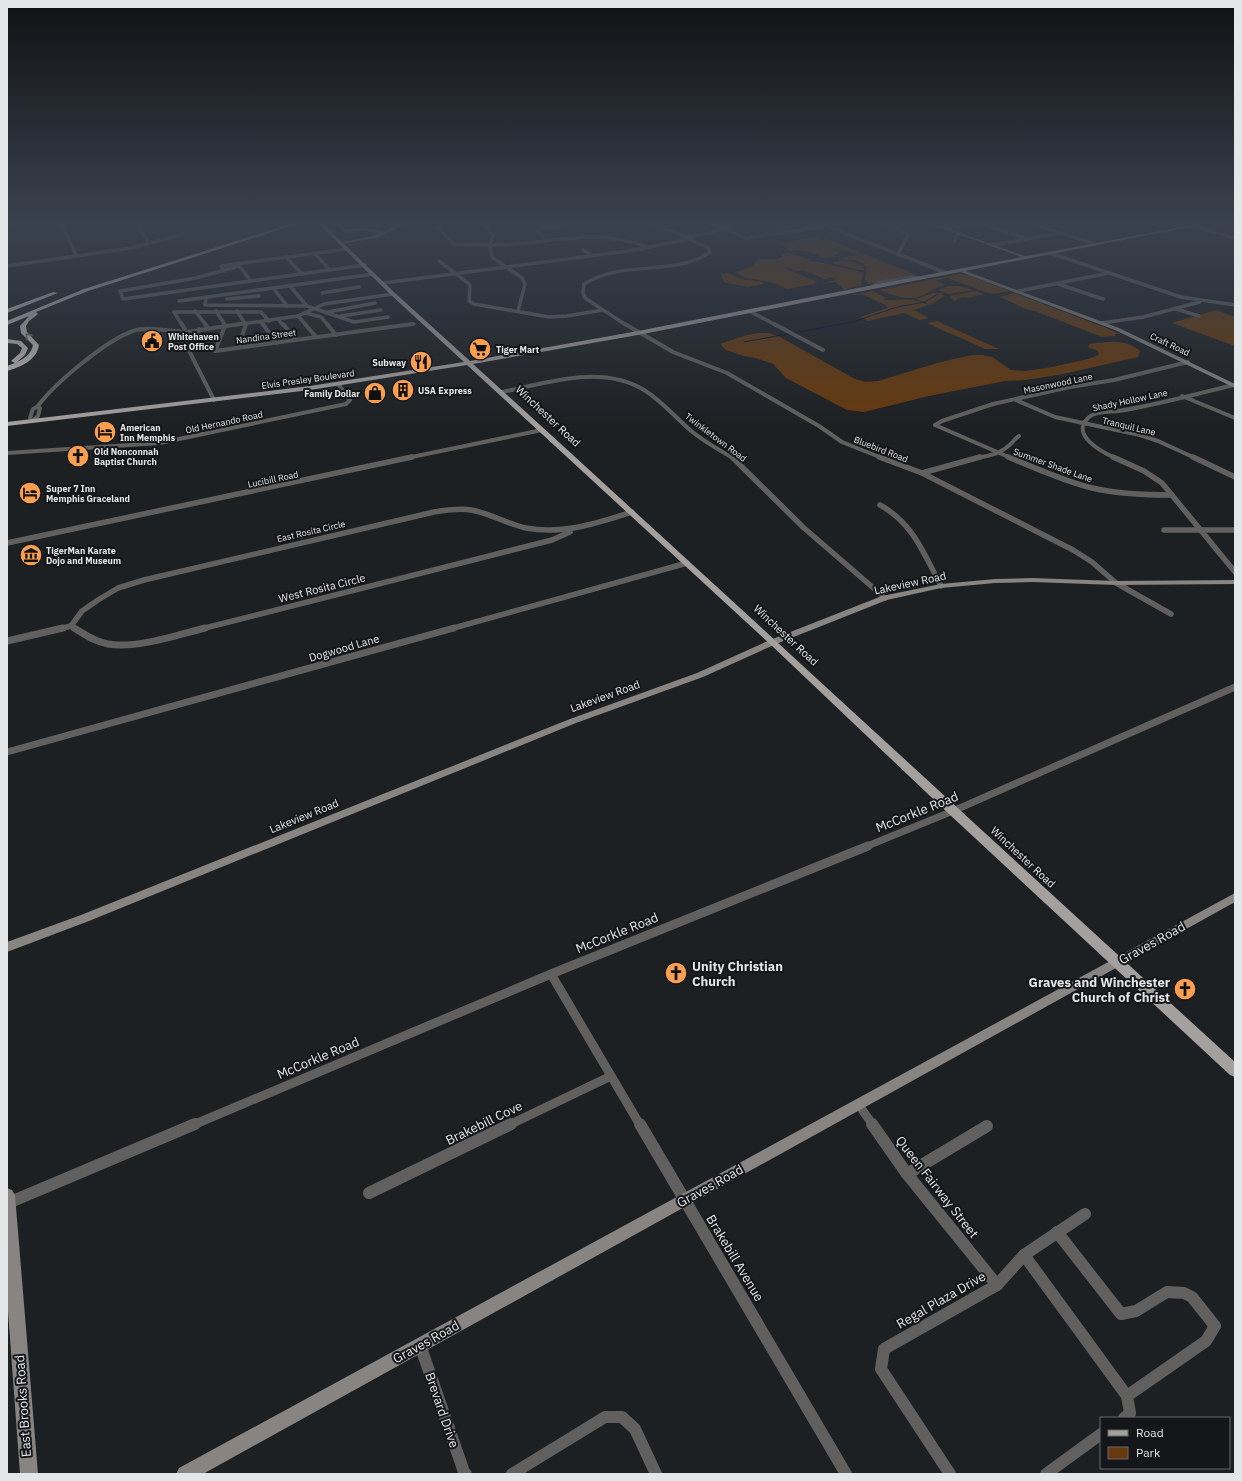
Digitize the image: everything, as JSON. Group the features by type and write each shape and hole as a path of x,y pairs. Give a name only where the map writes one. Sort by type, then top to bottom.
{"highway":[{"path":"7,318 73,290"},
{"path":"7,323 68,296 87,290"},
{"path":"7,310 61,291"},
{"path":"7,369 26,360 34,354 36,350 36,345 23,331 23,326 27,320 37,312 68,296"},
{"path":"7,340 19,342 25,348 21,357 7,365"}],"main road":[{"name":"Winchester Road","path":"389,290 773,642 953,811 1235,1071"},
{"name":"Elvis Presley Boulevard","path":"7,424 338,384 470,363 638,333 857,290"},
{"name":"Elvis Presley Boulevard","path":"845,293 867,290"}],"street":[{"path":"125,290 120,291 123,299 190,290"},
{"path":"206,298 205,305 260,290"},
{"path":"275,290 287,306"},
{"path":"293,290 307,306"},
{"path":"319,290 331,303"},
{"path":"322,293 340,290"},
{"path":"179,301 206,298 266,305 307,306 341,316 354,322 389,318 362,290"},
{"path":"470,290 469,301 474,304 555,317 603,310"},
{"path":"518,311 523,290"},
{"name":"Bluebird Road","path":"583,290 585,298 638,333 673,352 727,373 818,426 842,442 922,473 1073,550 1092,562 1116,583 1171,614"},
{"path":"1019,291 1023,290"},
{"path":"1078,290 1103,299"},
{"path":"1161,290 1181,297 1235,305"},
{"path":"255,291 266,305"},
{"name":"Craft Road","path":"1019,291 1102,323 1188,362 1234,385"},
{"path":"38,407 40,408 38,416 32,421 30,418 33,409 38,407 46,395 99,350 138,330 179,332 269,321 306,314 322,304 393,294"},
{"path":"221,300 259,296"},
{"path":"1102,323 1143,317 1205,301"},
{"path":"328,312 375,304"},
{"path":"1175,308 1199,316"},
{"path":"341,316 381,310"},
{"path":"195,311 208,328"},
{"path":"216,311 225,326"},
{"path":"237,311 246,324"},
{"path":"749,311 823,350"},
{"path":"185,330 174,312 261,312 269,321"},
{"path":"306,314 321,317 336,335"},
{"path":"298,316 316,337"},
{"path":"278,319 296,340"},
{"path":"261,322 276,343"},
{"path":"238,348 246,324"},
{"name":"Nandina Street","path":"199,330 198,345 216,349 238,348 336,335 354,330 414,324"},
{"path":"216,349 225,326"},
{"path":"179,332 214,400"},
{"name":"Masonwood Lane","path":"935,425 981,407 1070,387 1114,380 1188,362"},
{"name":"Twinkletown Road","path":"502,392 574,378 591,377 621,380 644,390 660,402 692,431 736,460 804,528 855,570 885,598"},
{"name":"Old Hernando Road","path":"7,453 155,444 240,427 346,404 350,400 338,384"},
{"name":"Shady Hollow Lane","path":"1234,385 1134,408 1095,414 1088,418 1084,424 1083,433 1097,449 1151,475 1162,482 1235,572"},
{"path":"1182,396 1235,418"},
{"name":"Tranquil Lane","path":"1016,400 1055,417 1140,435 1158,441 1235,477"},
{"name":"Summer Shade Lane","path":"935,425 997,453 1058,477 1094,488 1150,495 1172,495"},
{"name":"Lucibill Road","path":"7,543 542,430"},
{"path":"922,473 997,453 1008,447 1014,438 1019,436"},
{"path":"880,505 899,515 907,524 941,586"},
{"name":"East Rosita Circle","path":"71,626 82,611 118,588 144,580 434,512 457,509 475,511 514,526 533,529 557,530 579,528 632,512"},
{"name":"West Rosita Circle","path":"71,626 94,639 107,644 123,644 157,640 552,540 579,528"},
{"path":"1164,530 1235,530"},
{"name":"Dogwood Lane","path":"7,752 687,563"},
{"name":"Lakeview Road","path":"7,946 85,918 601,710 700,675 773,642 885,598 941,586 995,581 1032,580 1116,583 1235,582"},
{"path":"7,641 71,626"},
{"name":"McCorkle Road","path":"7,1199 551,974 953,811 1235,687"},
{"name":"Graves Road","path":"185,1474 1235,897"},
{"name":"Brakebill Avenue","path":"551,974 846,1474"},
{"name":"Brakebill Cove","path":"369,1192 611,1076"},
{"name":"Queen Fairway Street","path":"858,1104 907,1174 997,1285"},
{"path":"907,1174 987,1126"},
{"name":"East Brooks Road","path":"7,1199 29,1474"},
{"name":"Regal Plaza Drive","path":"950,1474 881,1369 884,1349 997,1285 1024,1255 1084,1214"},
{"path":"1058,1232 1071,1247 1111,1304 1121,1314 1136,1311 1167,1292 1184,1293 1192,1297 1215,1326 1206,1341 1127,1396"},
{"path":"1024,1255 1127,1396 1130,1413 1125,1417"},
{"name":"Brevard Drive","path":"420,1345 466,1474"},
{"path":"512,1474 605,1417 622,1417 635,1429 656,1474"},
{"path":"1046,1474 1100,1435"}],"green space":[{"path":"879,290 933,290 912,298 889,294"},
{"path":"938,290 972,290 949,294"},
{"path":"981,290 1009,291 992,294"},
{"path":"873,291 886,298 882,299 914,300 928,305 914,310 929,318 920,320 904,313 868,321 860,317 888,308 884,304 864,295 851,295"},
{"path":"975,291 984,294 969,298 962,297 954,301 950,298 950,296"},
{"path":"933,293 941,293 944,296 930,305 916,299"},
{"path":"1014,293 1120,334 1114,334 1116,336 1102,337 1035,311 1026,309 1000,297"},
{"path":"1216,310 1235,317 1235,346 1172,323"},
{"path":"937,321 999,349 985,349 927,323"},
{"path":"758,333 769,333 780,337 855,379 866,382 878,381 937,363 972,355 992,357 1011,370 1026,371 1052,367 1099,355 1098,351 1088,347 1090,344 1116,342 1128,344 1140,351 1138,357 1063,374 1026,380 1005,381 929,396 864,412 847,410 786,378 773,364 726,350 720,344"}],"waterway":[{"path":"744,342 853,322 897,307 925,302 938,294"}],"place":[{"name":"Whitehaven Post Office","path":"152,341"},
{"name":"Tiger Mart","path":"480,349"},
{"name":"Subway","path":"421,362"},
{"name":"USA Express","path":"403,390"},
{"name":"Family Dollar","path":"375,393"},
{"name":"American Inn Memphis","path":"105,432"},
{"name":"Old Nonconnah Baptist Church","path":"78,456"},
{"name":"Super 7 Inn Memphis Graceland","path":"30,493"},
{"name":"TigerMan Karate Dojo and Museum","path":"31,555"},
{"name":"Unity Christian Church","path":"676,973"},
{"name":"Graves and Winchester Church of Christ","path":"1185,989"}]}
